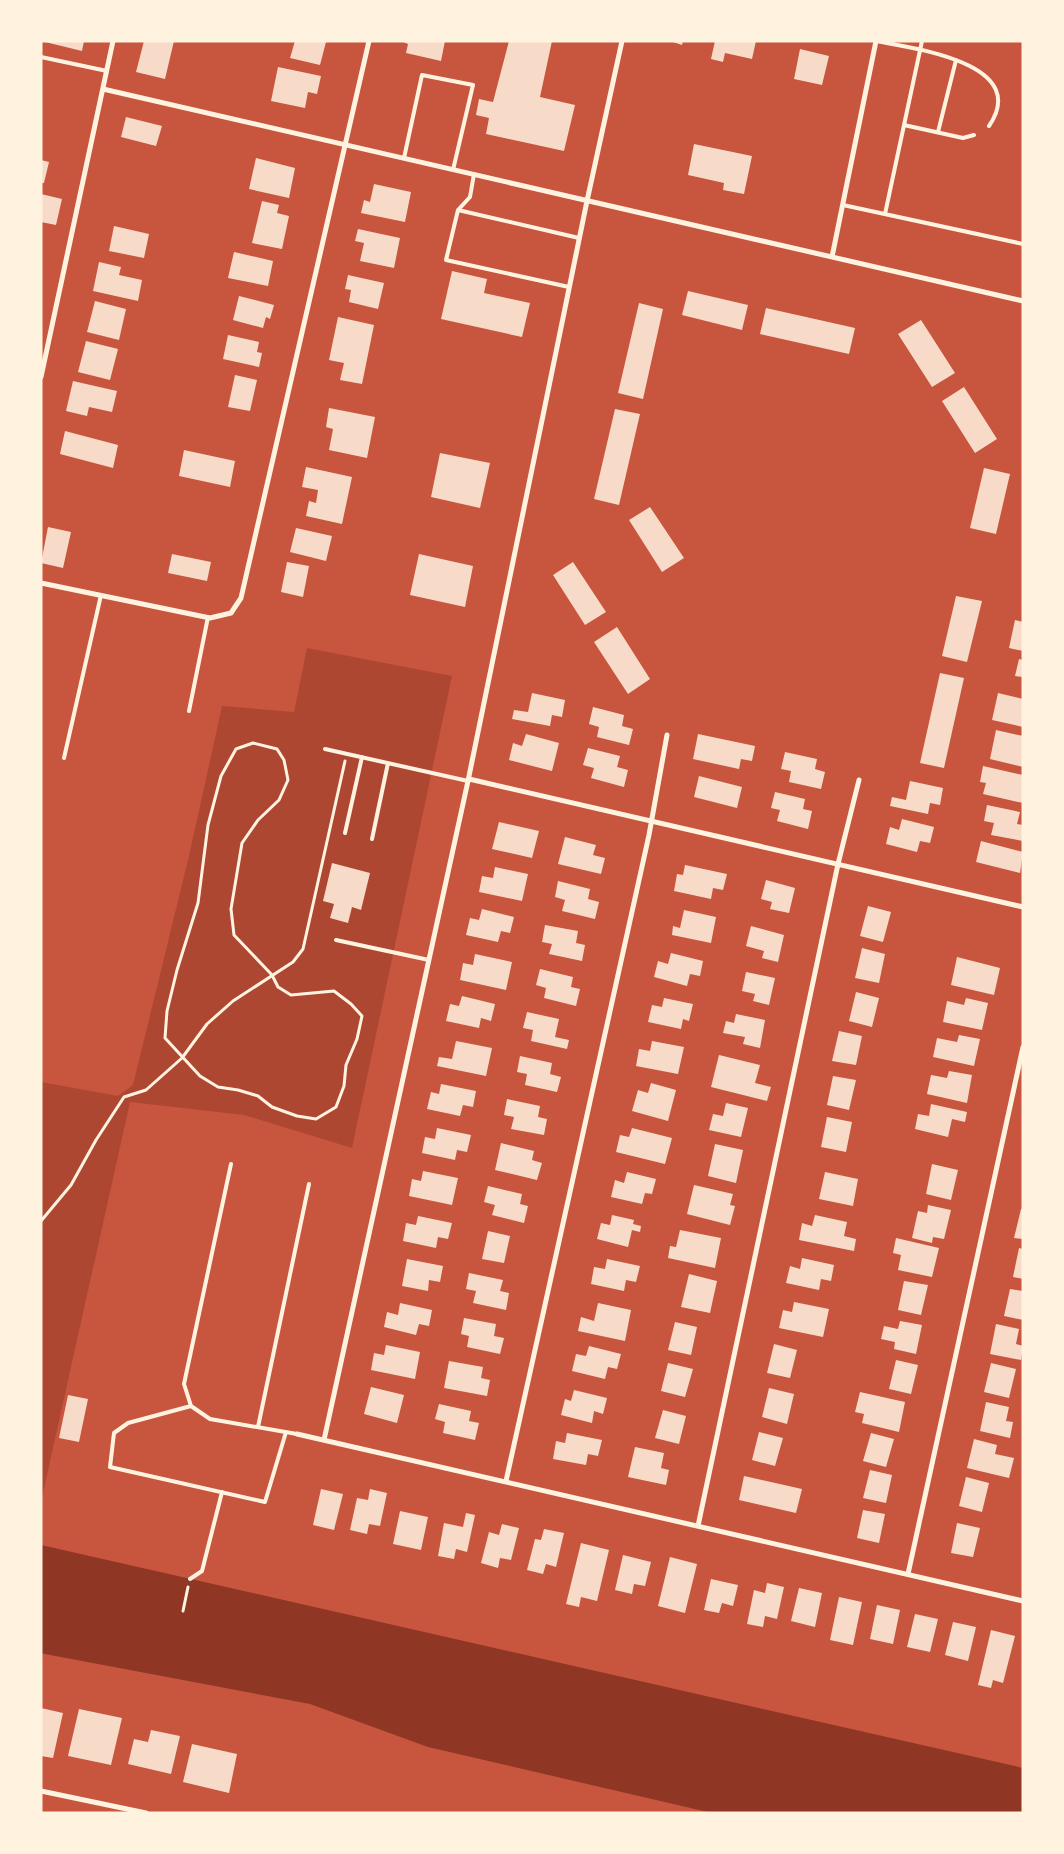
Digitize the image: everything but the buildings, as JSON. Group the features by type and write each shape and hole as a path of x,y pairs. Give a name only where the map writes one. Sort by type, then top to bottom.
{"street":[{"path":"41,377 113,41"},
{"path":"41,583 208,618 231,613 241,598 347,145 369,41"},
{"path":"324,1440 468,780 579,238 622,41"},
{"path":"832,257 876,41"},
{"path":"103,88 1023,301"},
{"path":"41,344 48,346"},
{"path":"506,1481 651,823 667,735"},
{"path":"468,780 1023,907"},
{"path":"698,1526 838,864 859,780"},
{"path":"908,1574 1023,1047"},
{"path":"297,1434 1023,1601"},
{"path":"41,1791 146,1813"}],"lane":[{"path":"876,41 920,50 976,67 995,89 998,108 990,126"},
{"path":"886,214 922,41"},
{"path":"41,57 107,71"},
{"path":"938,132 956,60"},
{"path":"404,158 422,74 473,85 453,170"},
{"path":"904,125 963,138 974,135"},
{"path":"474,174 470,197 458,210 446,260 569,287"},
{"path":"843,205 1023,244"},
{"path":"458,210 579,238"},
{"path":"64,758 101,595"},
{"path":"189,711 208,618"},
{"path":"325,748 468,780"},
{"path":"345,833 362,757"},
{"path":"372,839 388,763"},
{"path":"336,940 429,960"},
{"path":"232,1164 184,1384 191,1406 210,1419 297,1434"},
{"path":"258,1427 309,1184"},
{"path":"191,1406 128,1423 114,1433 110,1468 266,1502 286,1432"},
{"path":"190,1578 202,1570 222,1492"}],"path":[{"path":"253,743 277,749 284,760 288,780 279,800 258,820 242,843 231,909 234,935 272,975 278,987 291,995 334,991 351,1004 362,1016 357,1039 346,1065 344,1086 336,1107 316,1119 297,1116 272,1107 258,1096 218,1087 200,1076 182,1058 165,1038 167,1011 177,970 198,903 208,826 221,776 236,749 253,743"},
{"path":"41,1221 71,1185 96,1140 124,1098 146,1090 182,1058 207,1024 233,1001 293,962 303,949 347,754"},
{"path":"183,1611 188,1587"}],"shaded area":[{"path":"307,648 452,676 352,1148 244,1115 130,1102 41,1502 41,1082 118,1096 133,1085 189,856 222,706 294,712"},
{"path":"41,1545 1023,1768 1023,1813 712,1813 428,1747 310,1704 41,1653"}]}
